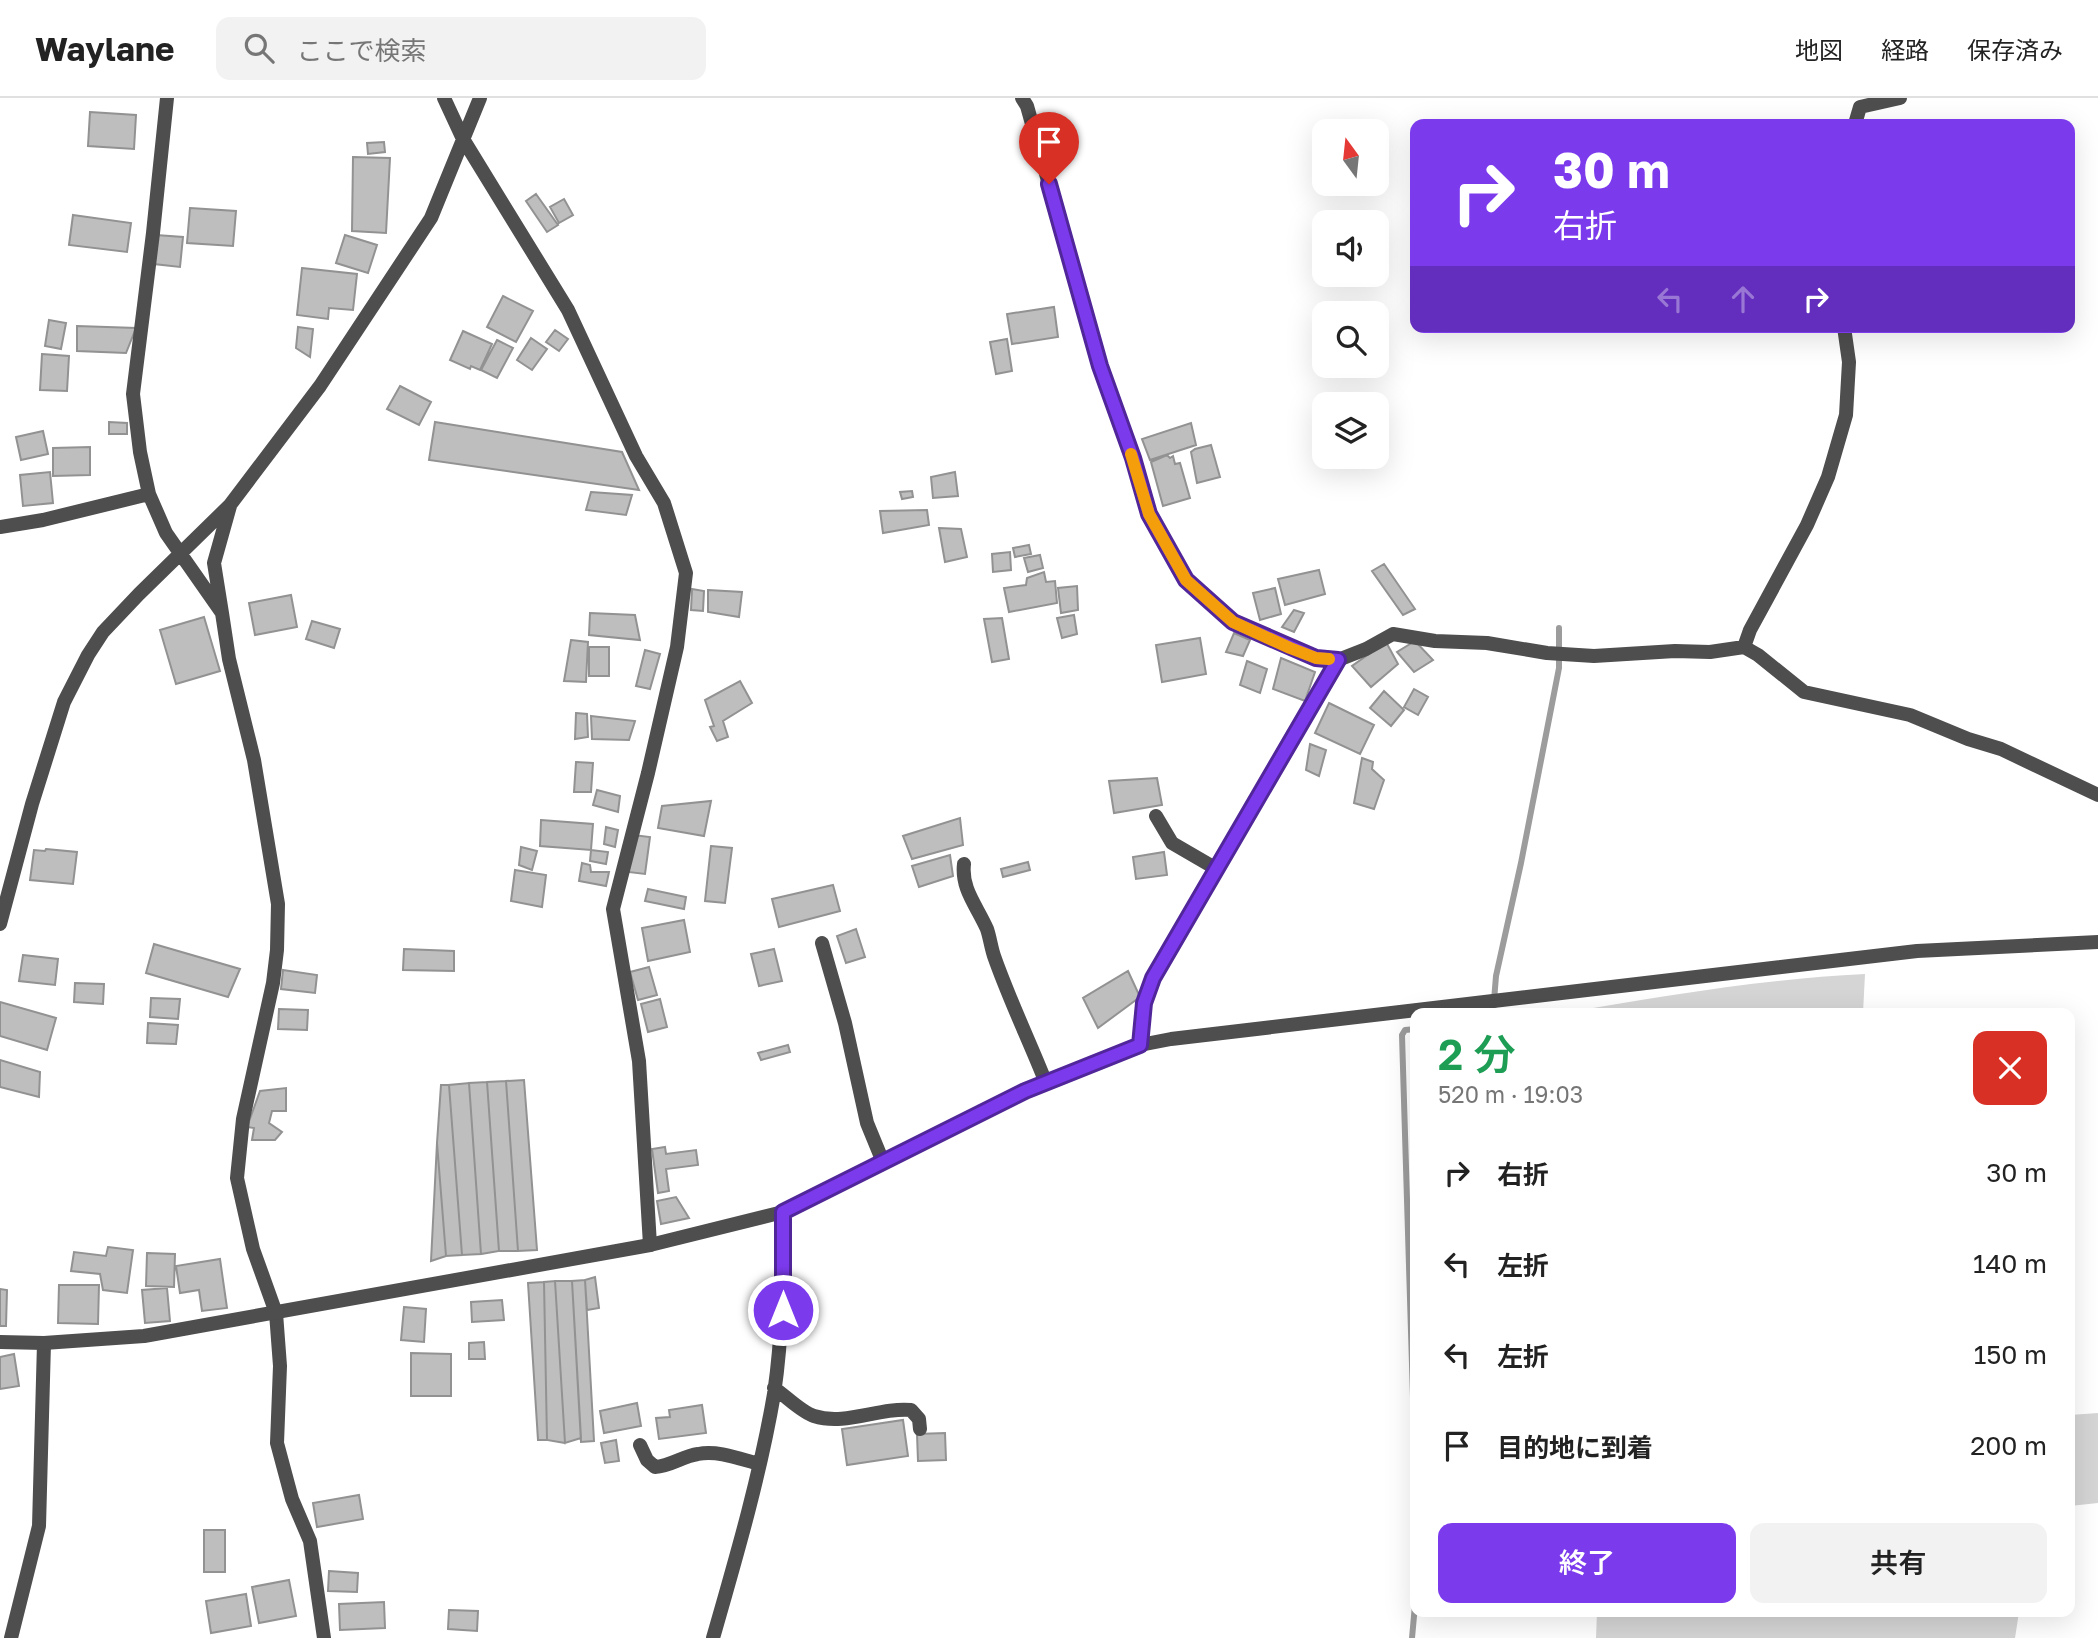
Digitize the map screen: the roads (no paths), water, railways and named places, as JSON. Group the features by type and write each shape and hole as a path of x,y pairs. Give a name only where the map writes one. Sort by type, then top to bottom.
{"street":[{"path":"167,98 132,394 149,494 166,533 222,613"},
{"path":"444,98 463,139 568,310 636,456 664,503 686,573 677,647 613,909 639,1061 650,1245"},
{"path":"0,924 32,804 64,702 88,655 103,632 230,505 320,386 431,218 480,98"},
{"path":"1022,98 1027,106 1100,366 1133,458 1149,514 1186,580 1233,622 1316,658 1338,660 1393,634 1435,641 1487,643 1547,653 1594,656 1710,652 1744,646 1804,692 1910,715 1968,739 2001,749 2098,795"},
{"path":"1856,119 1860,107 1900,98"},
{"path":"1744,646 1807,525 1828,477 1846,415 1849,362 1845,333"},
{"path":"0,527 43,520 149,494"},
{"path":"230,505 214,563 229,659 254,760 278,904 273,983 243,1119 236,1178 253,1249 276,1313 280,1366 277,1443 292,1499 310,1541 324,1638"},
{"path":"1140,1045 1144,1003 1153,978 1338,660"},
{"path":"1156,817 1172,843 1215,868"},
{"path":"964,864 962,878 965,889 987,931 1046,1083"},
{"path":"1424,1008 1917,951 2098,942"},
{"path":"822,943 845,1023 867,1123 883,1162"},
{"path":"0,1342 44,1343 144,1336 650,1245 783,1212 1025,1091 1140,1045 1171,1038 1410,1010"},
{"path":"713,1638 738,1551 774,1388 783,1310 783,1212"},
{"path":"10,1638 39,1526 44,1343"},
{"path":"774,1388 813,1416 839,1420 895,1408 911,1410 919,1419 920,1429"},
{"path":"640,1445 646,1460 655,1467 699,1453 714,1453 759,1464"}],"waterway":[{"path":"1493,1008 1496,976 1559,668 1559,628"},
{"path":"1410,1030 1405,1030 1402,1035 1410,1298"},
{"path":"1412,1638 1414,1617"}]}
